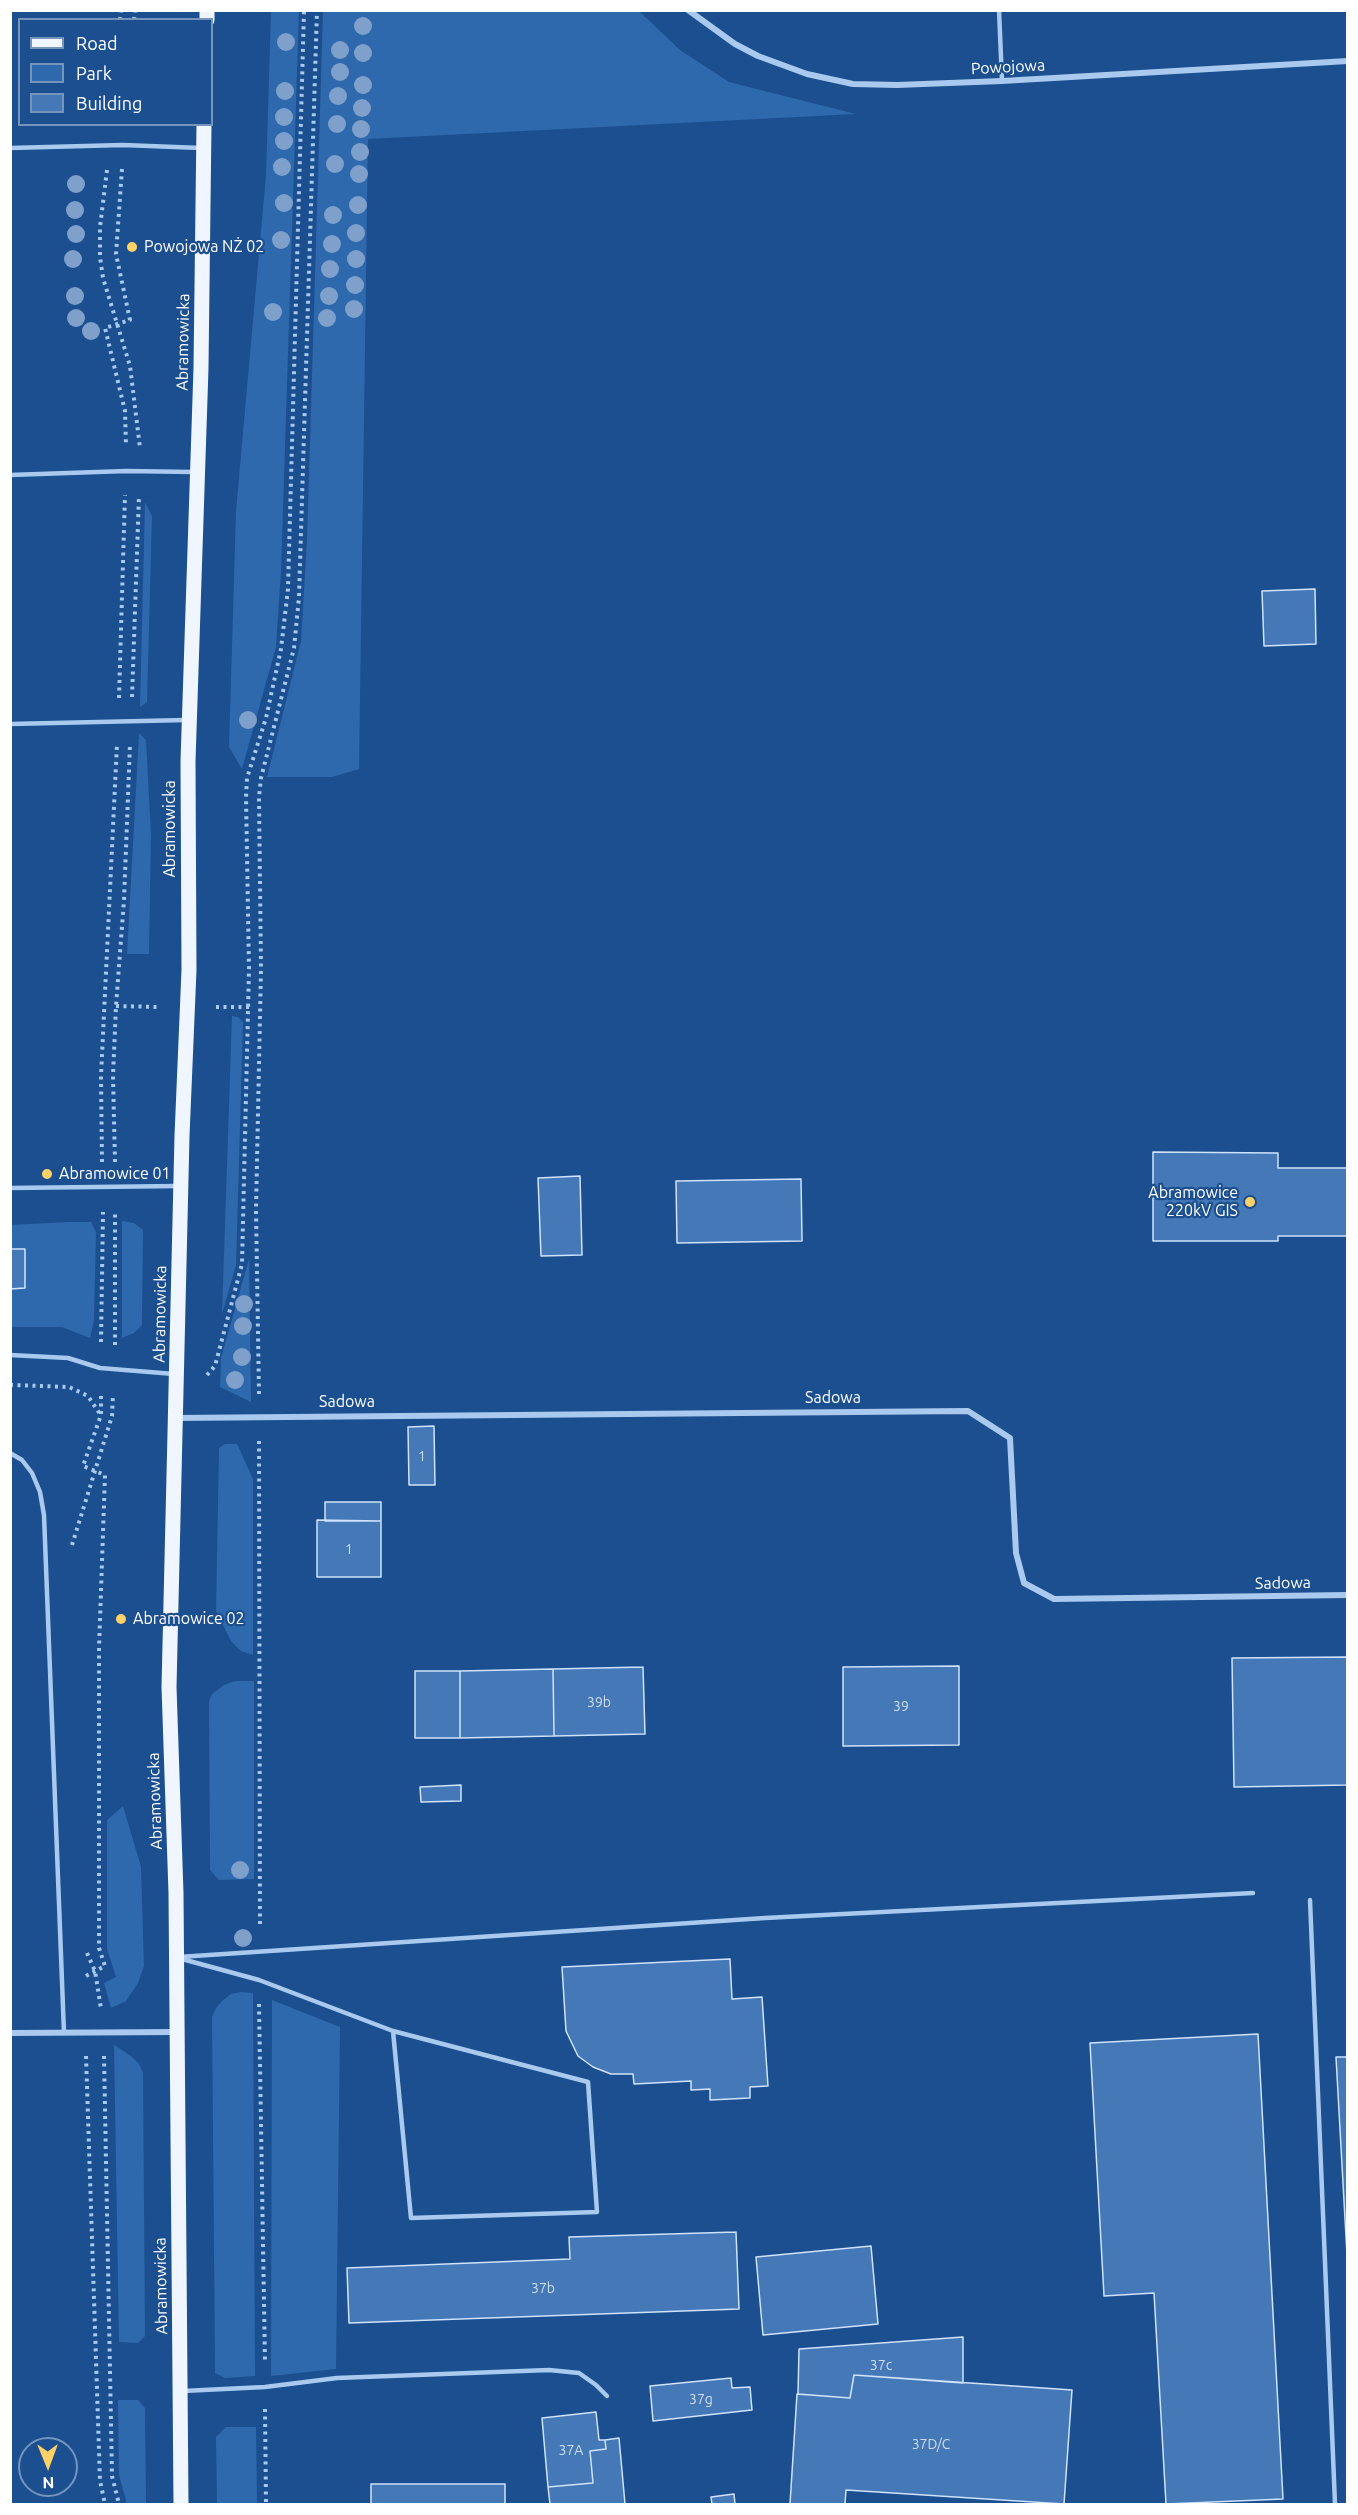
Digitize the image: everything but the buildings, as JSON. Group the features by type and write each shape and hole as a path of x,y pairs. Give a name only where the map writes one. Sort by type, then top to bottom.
{"main road":[{"name":"Abramowicka","path":"181,2505 175,1842 169,1717 181,1186 189,970 189,720 201,368 204,126"}],"street":[{"name":"Powojowa","path":"688,10 735,44 758,56 815,76 853,84 1002,81 1347,61"},
{"name":"Sadowa","path":"175,1413 259,1416 968,1411 1010,1438 1016,1553 1021,1573 1024,1582 1054,1599 1347,1595"},
{"path":"10,2033 177,2032"}],"lane":[{"path":"999,10 1002,81"},
{"path":"10,148 123,145 204,148"},
{"path":"10,475 126,471 196,472"},
{"path":"10,724 189,720"},
{"path":"10,1188 103,1185 181,1186"},
{"path":"10,1355 68,1358 100,1368 176,1374"},
{"path":"10,1453 22,1460 32,1473 40,1492 44,1515 64,2033"},
{"path":"176,1957 765,1918 1253,1893"},
{"path":"1310,1900 1335,2505"},
{"path":"176,1957 259,1980 393,2031 588,2082 597,2212 411,2218 393,2031"},
{"path":"180,2392 265,2387 337,2378 549,2370 579,2373 607,2396"}],"path":[{"path":"175,1413 215,1366 242,1263 249,969 246,797 247,778 266,718 281,650 288,589 304,10"},
{"path":"260,1952 259,1416 256,1210 261,968 259,797 261,778 294,648 299,597 317,10"},
{"path":"70,1552 112,1416 114,1370 116,1186 114,1064 124,900 140,441 130,366 103,278 100,257 100,227 110,145"},
{"path":"81,1979 105,1966 99,1948 99,1649 105,1475 83,1466 101,1415 103,1185 101,1077 118,722 126,471 125,411 105,328 130,320 116,254 123,145"},
{"path":"10,1385 69,1387 88,1396 101,1415"},
{"path":"84,1946 95,1971 104,2032 112,2476 119,2505"},
{"path":"259,1980 266,2505"},
{"path":"84,2032 100,2481 105,2505"}],"green space":[{"path":"271,11 299,11 281,571 276,647 242,769 229,747 236,511 266,175"},
{"path":"323,11 639,11 680,50 729,82 856,114 368,139 359,769 332,777 267,777 301,641 307,540"},
{"path":"145,502 152,516 147,702 140,707"},
{"path":"139,733 146,740 151,835 149,954 127,954"},
{"path":"232,1016 238,1017 243,1022 236,1265 222,1314"},
{"path":"122,1221 134,1223 143,1230 142,1325 134,1333 122,1338"},
{"path":"91,1222 96,1232 94,1320 90,1338 62,1327 11,1327 11,1225"},
{"path":"249,1259 251,1402 220,1387 221,1358"},
{"path":"225,1444 237,1444 253,1479 253,1655 241,1651 231,1641 216,1611 219,1448"},
{"path":"235,1681 254,1681 254,1879 219,1880 210,1870 209,1702 212,1694 224,1685"},
{"path":"123,1806 141,1867 144,1966 138,1983 126,2001 111,2008 104,1983 116,1977 107,1949 107,1820"},
{"path":"253,1993 255,2376 225,2378 215,2373 212,2017 223,2000 231,1994"},
{"path":"272,2000 340,2027 336,2369 271,2376"},
{"path":"114,2045 131,2056 139,2064 143,2073 145,2336 138,2343 119,2342"},
{"path":"118,2400 138,2400 145,2408 146,2504 127,2504 119,2475"},
{"path":"226,2427 256,2427 257,2504 217,2504 216,2437"}],"place":[{"name":"Powojowa NŻ 02","path":"132,247"},
{"name":"Abramowice 01","path":"47,1174"},
{"name":"Abramowice 220kV GIS","path":"1250,1202"},
{"name":"Abramowice 02","path":"121,1619"}]}
